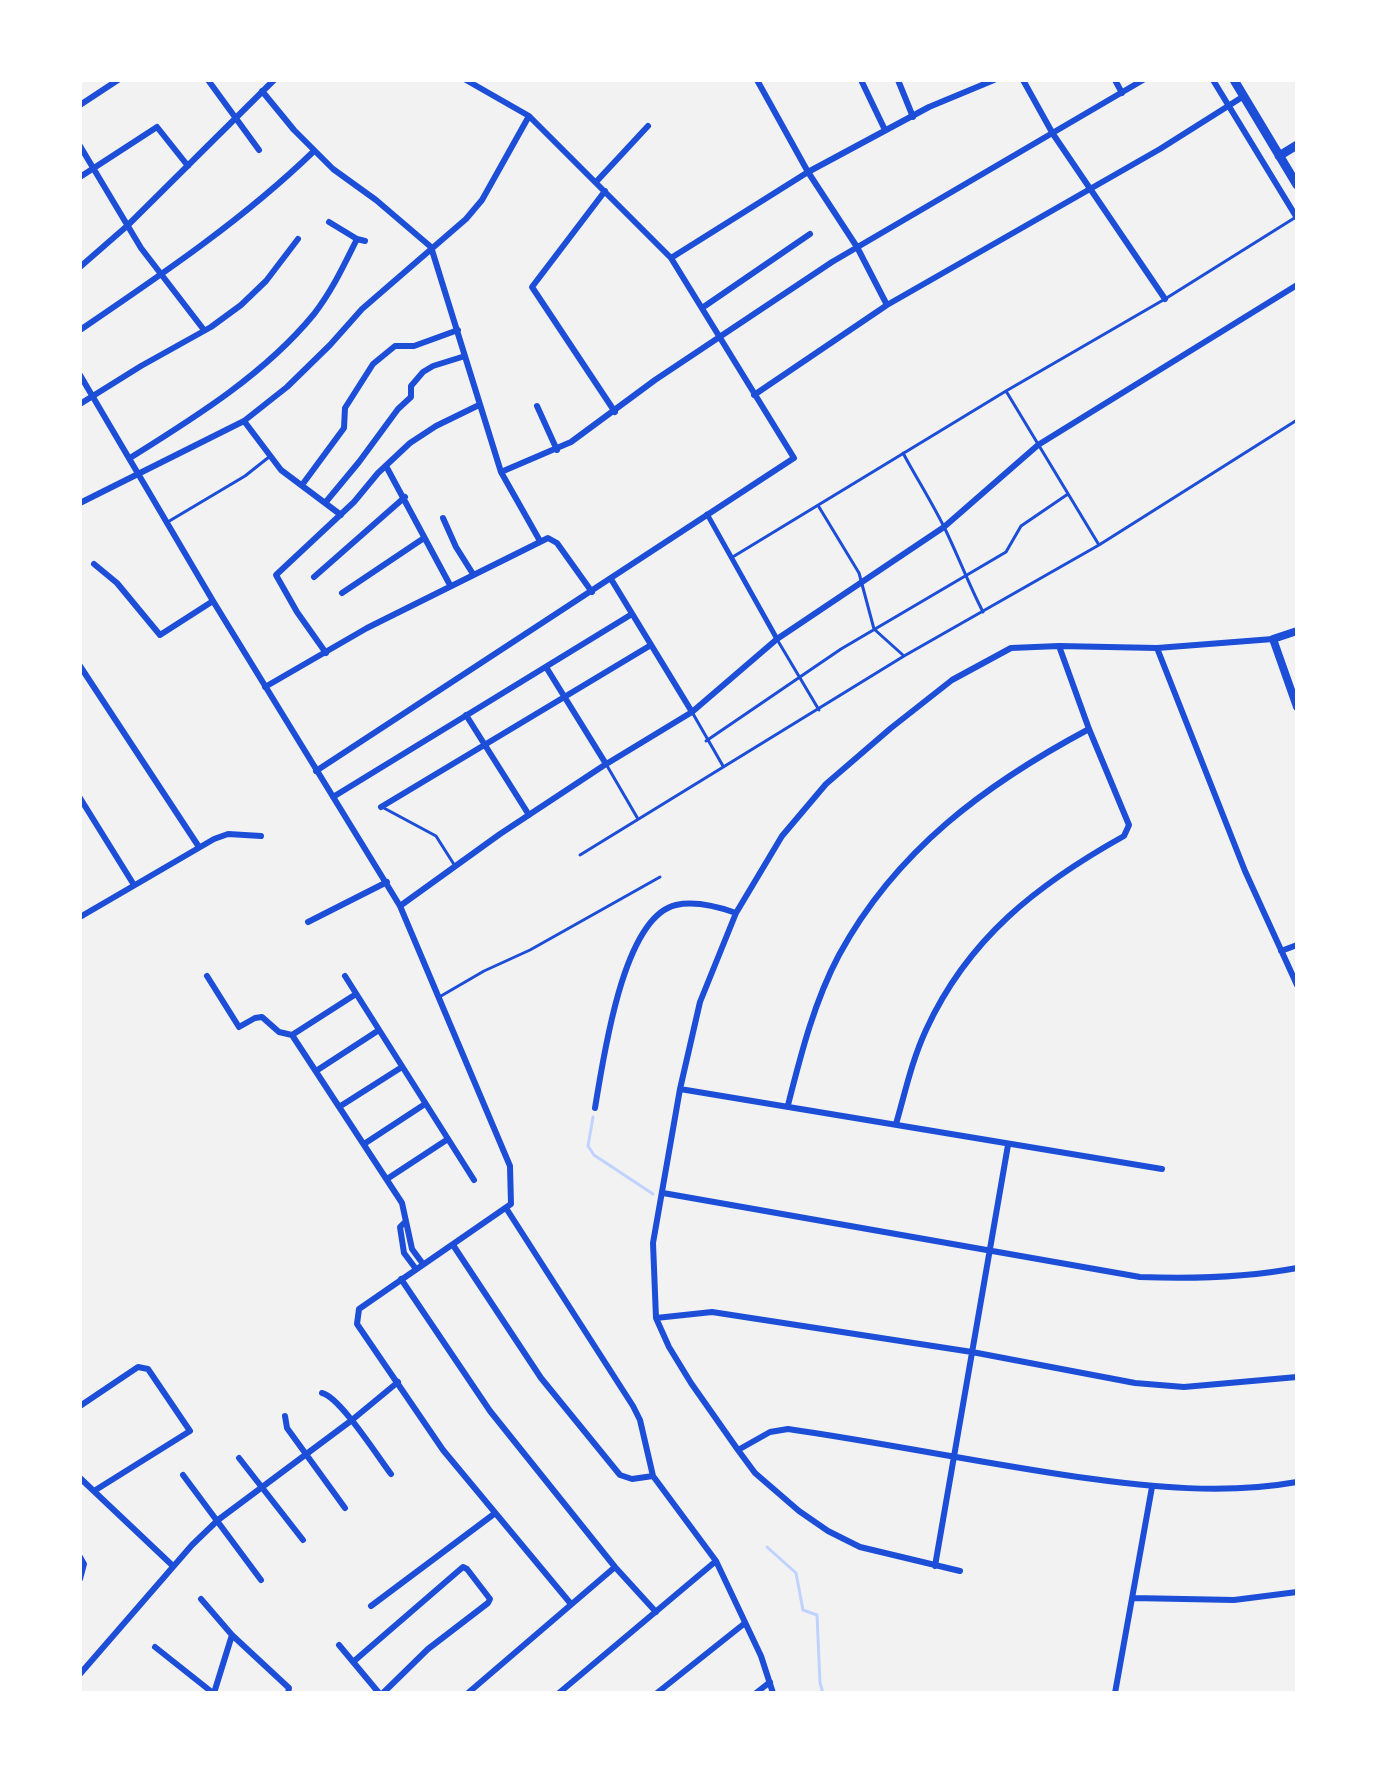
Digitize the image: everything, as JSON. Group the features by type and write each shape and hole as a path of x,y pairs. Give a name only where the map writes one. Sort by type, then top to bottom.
{"main road":[{"path":"1234,80 1297,185"},
{"path":"1279,156 1297,145"}],"street":[{"path":"80,105 118,80"},
{"path":"208,80 259,150"},
{"path":"80,267 127,226 274,80"},
{"path":"316,771 794,458 671,258 529,116 466,80"},
{"path":"757,80 808,172 857,247 887,305"},
{"path":"861,80 885,130"},
{"path":"898,80 913,117"},
{"path":"671,258 808,172 929,107 994,80"},
{"path":"1023,80 1053,134 1165,299"},
{"path":"1115,80 1122,93"},
{"path":"501,472 557,450 808,277 1143,80"},
{"path":"1213,80 1296,217"},
{"path":"262,91 294,130 333,169 376,200 431,247 501,472 540,541"},
{"path":"754,395 887,305 1092,189 1244,96"},
{"path":"80,503 244,421 287,387 362,309 466,219 482,200 529,116"},
{"path":"596,182 648,126"},
{"path":"80,177 157,127 188,166"},
{"path":"80,146 160,275 204,330"},
{"path":"80,330 160,275 290,175 314,151"},
{"path":"605,191 532,287 615,412"},
{"path":"329,222 365,241"},
{"path":"702,308 810,234"},
{"path":"80,404 204,330 256,292 298,239"},
{"path":"130,458 224,395 288,342 325,297 357,239"},
{"path":"400,906 529,815 692,712 777,639 944,527 1038,445 1297,285"},
{"path":"302,485 344,428 345,408 373,364 395,346 414,346 458,330"},
{"path":"325,503 398,409 411,397 411,386 423,372 465,356"},
{"path":"80,375 265,687 387,882 510,1166 512,1200 506,1208 359,1309 356,1318 357,1324 443,1450 571,1604"},
{"path":"326,653 276,575 341,515 410,443 479,405"},
{"path":"537,406 557,450"},
{"path":"244,421 269,457 341,515"},
{"path":"386,466 450,585"},
{"path":"314,577 405,497"},
{"path":"707,514 777,639"},
{"path":"443,518 473,574"},
{"path":"342,593 424,538"},
{"path":"265,687 450,585 548,538 557,543 592,592"},
{"path":"94,564 117,583 160,635 213,601"},
{"path":"611,579 692,712"},
{"path":"333,797 632,614"},
{"path":"960,1571 860,1547 828,1531 799,1511 755,1473 669,1347 656,1318 653,1243 680,1089 700,1002 736,913 782,836 826,784 952,680 1011,648 1157,648 1273,639 1297,631"},
{"path":"1273,639 1297,707"},
{"path":"381,807 651,645"},
{"path":"896,1124 913,1062 925,1032 939,1002 974,955 1020,904 1061,873 1124,836 1129,825 1059,646"},
{"path":"1157,648 1245,871 1297,985"},
{"path":"80,666 199,847"},
{"path":"546,667 606,764"},
{"path":"466,715 529,815"},
{"path":"788,1105 821,996 839,956 871,905 927,842 971,802 999,781 1089,729"},
{"path":"80,798 134,885"},
{"path":"80,917 199,847 228,834 261,836"},
{"path":"308,922 387,882"},
{"path":"595,1108 606,1045 625,974 650,920 675,905 719,907 736,913"},
{"path":"1281,951 1297,945"},
{"path":"207,976 239,1027 262,1017 279,1032 292,1035 402,1203 412,1249 423,1264"},
{"path":"345,976 474,1180"},
{"path":"292,1035 356,994"},
{"path":"316,1071 379,1030"},
{"path":"339,1107 402,1067"},
{"path":"680,1089 1162,1169"},
{"path":"364,1144 425,1104"},
{"path":"387,1179 448,1139"},
{"path":"935,1566 1008,1145"},
{"path":"663,1193 1140,1277 1238,1277 1297,1268"},
{"path":"506,1208 633,1406 640,1420 653,1476 716,1561 761,1656 773,1693"},
{"path":"405,1222 400,1227 404,1253 416,1269"},
{"path":"453,1245 541,1378 620,1475 632,1479 653,1476"},
{"path":"401,1279 490,1411 615,1567 656,1612"},
{"path":"656,1318 712,1312 972,1352 1135,1383 1184,1387 1297,1377"},
{"path":"80,1406 138,1367 148,1369 190,1431 94,1491"},
{"path":"80,1674 173,1566 218,1520 398,1382"},
{"path":"322,1393 330,1396 352,1420 391,1474"},
{"path":"285,1416 287,1428 345,1508"},
{"path":"738,1450 770,1432 788,1429 1152,1487 1213,1489 1297,1482"},
{"path":"239,1458 303,1540"},
{"path":"183,1475 261,1580"},
{"path":"80,1478 173,1566"},
{"path":"1115,1693 1152,1487"},
{"path":"371,1606 494,1514"},
{"path":"80,1557 84,1564 80,1579"},
{"path":"559,1693 716,1561"},
{"path":"339,1645 353,1662 381,1693 428,1649 490,1599 463,1567 353,1662"},
{"path":"468,1693 615,1567"},
{"path":"1133,1598 1234,1600 1297,1592"},
{"path":"201,1599 232,1635 289,1688 288,1693"},
{"path":"657,1693 745,1623"},
{"path":"155,1647 214,1693 232,1635"},
{"path":"756,1693 770,1682"}],"lane":[{"path":"731,558 1006,391 1165,299 1296,217"},
{"path":"1006,391 1099,545"},
{"path":"580,855 904,656 1099,545 1297,421"},
{"path":"903,453 944,527 983,612"},
{"path":"166,523 245,476 269,457"},
{"path":"706,741 874,629 963,574 1006,552 1021,526 1068,494"},
{"path":"818,505 859,573 874,629 904,656"},
{"path":"777,639 819,710"},
{"path":"692,712 723,766"},
{"path":"606,764 638,819"},
{"path":"381,807 436,836 455,866"},
{"path":"438,998 660,877"}],"waterway":[{"path":"593,1117 588,1146 594,1155 653,1194"},
{"path":"767,1547 796,1573 803,1610 817,1615 823,1693"}]}
